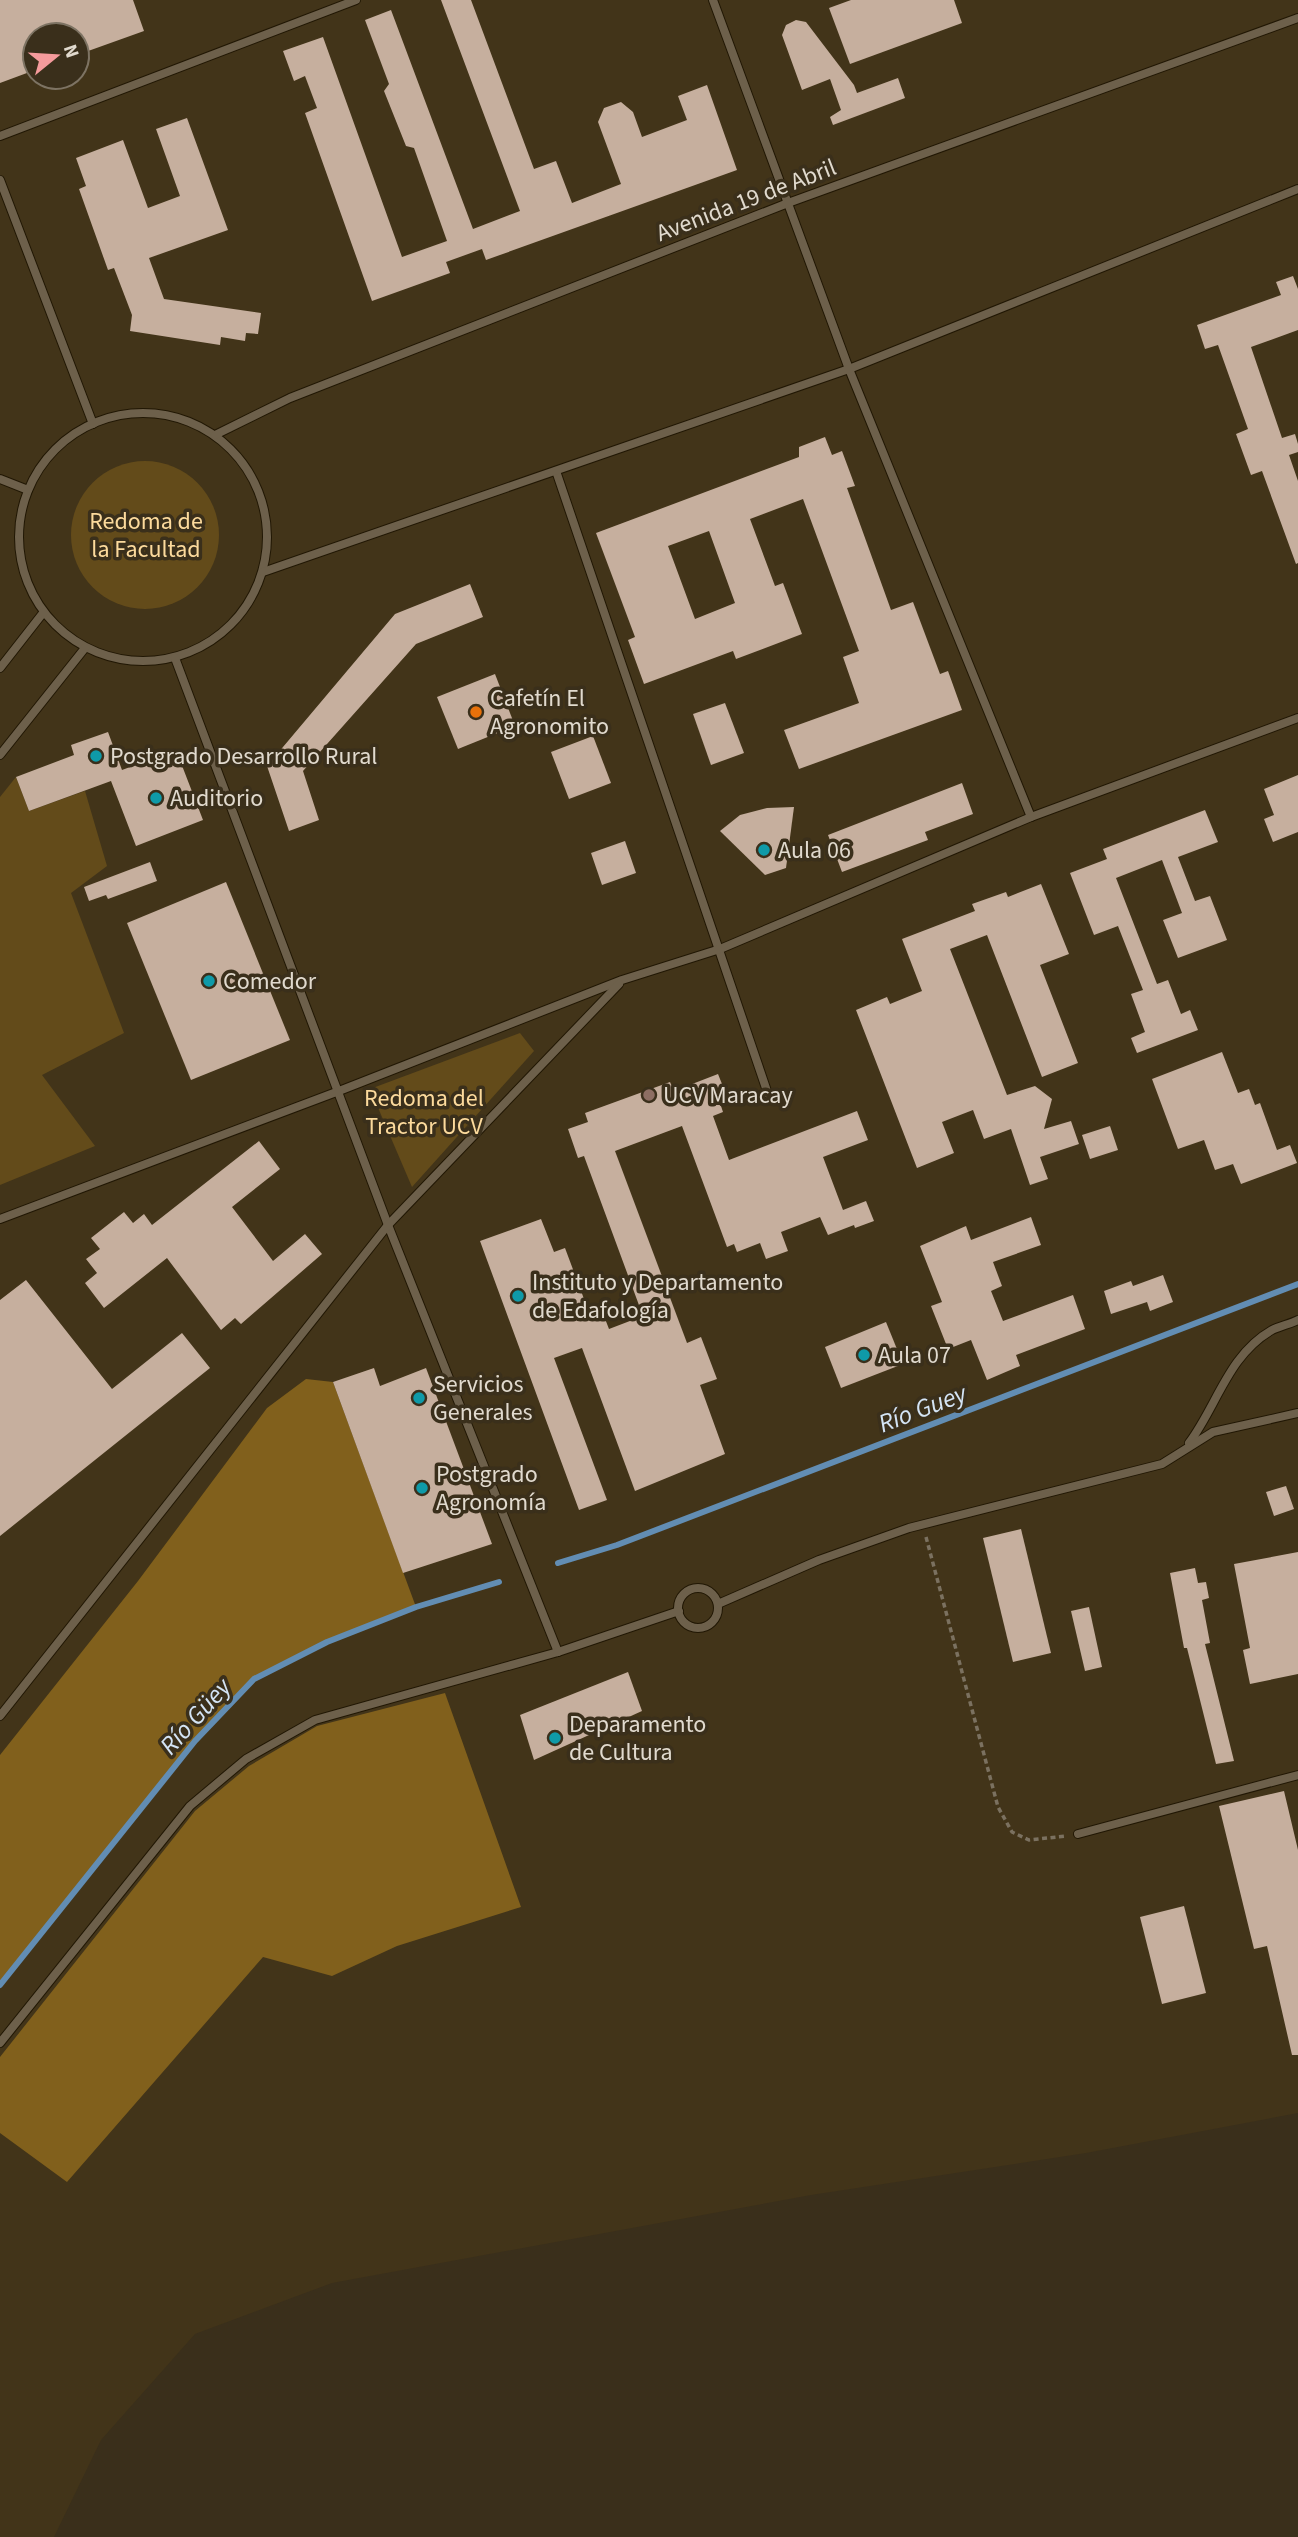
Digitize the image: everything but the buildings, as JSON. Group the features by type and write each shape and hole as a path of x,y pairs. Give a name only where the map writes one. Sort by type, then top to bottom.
{"lane":[{"path":"0,136 356,0"},
{"path":"713,0 849,369 1031,817"},
{"name":"Avenida 19 de Abril","path":"215,435 290,398 789,203 1298,18"},
{"path":"0,180 93,424"},
{"path":"263,572 849,369 1298,189"},
{"path":"141,413 191,422 215,435 249,470 264,504 268,539 263,572 233,624 197,650 175,658 137,662 112,658 85,648 43,613 28,587 19,554 19,520 28,490 43,464 62,443 93,424 141,413"},
{"path":"556,471 768,1094"},
{"path":"0,479 28,490"},
{"path":"0,668 43,613"},
{"path":"0,755 85,648"},
{"path":"175,658 388,1226 558,1652"},
{"path":"0,1219 339,1091 622,980 720,949 1031,817 1298,718"},
{"path":"0,1716 388,1226 622,980"},
{"path":"1185,1448 1204,1424 1222,1384 1238,1359 1271,1331 1298,1320"},
{"path":"718,1604 818,1560 922,1524 1162,1464 1213,1432 1298,1413"},
{"path":"694,1589 709,1591 718,1604 715,1619 702,1628 687,1625 679,1611 682,1597 694,1589"},
{"path":"0,2043 190,1806 246,1759 316,1720 558,1652 679,1611"},
{"path":"1078,1834 1298,1775"}],"path":[{"path":"922,1524 998,1807 1012,1832 1029,1840 1078,1834"}],"shaded area":[{"name":"UCV Maracay","path":"0,0 1298,0 1298,2113 1086,2153 811,2195 332,2283 195,2334 101,2440 54,2537 0,2537"},
{"path":"306,1379 333,1382 416,1607 327,1642 254,1679 195,1741 0,1985 0,1755 138,1581 267,1408"},
{"path":"445,1693 521,1907 397,1946 332,1976 263,1957 67,2182 0,2133 0,2057 195,1811 249,1766 317,1726"}],"green space":[{"name":"Redoma de la Facultad","path":"145,461 173,467 197,483 213,507 219,535 213,563 197,587 173,603 145,609 117,603 93,587 77,563 71,535 77,507 93,483 117,467"},
{"path":"16,777 29,811 85,791 107,866 71,893 124,1033 42,1075 95,1146 0,1185 0,797"},
{"name":"Redoma del Tractor UCV","path":"520,1033 534,1051 412,1187 370,1089"}],"waterway":[{"name":"Río Guey","path":"558,1563 617,1545 1298,1284"},
{"name":"Río Güey","path":"0,1985 195,1741 254,1679 327,1642 416,1607 499,1582"}],"place":[{"name":"Cafetín El Agronomito","path":"476,712"},
{"name":"Postgrado Desarrollo Rural","path":"96,756"},
{"name":"Auditorio","path":"156,798"},
{"name":"Aula 06","path":"764,850"},
{"name":"Comedor","path":"209,981"},
{"name":"UCV Maracay","path":"649,1095"},
{"name":"Instituto y Departamento de Edafología","path":"518,1296"},
{"name":"Aula 07","path":"864,1355"},
{"name":"Servicios Generales","path":"419,1398"},
{"name":"Postgrado Agronomía","path":"422,1488"},
{"name":"Deparamento de Cultura","path":"555,1738"}]}
